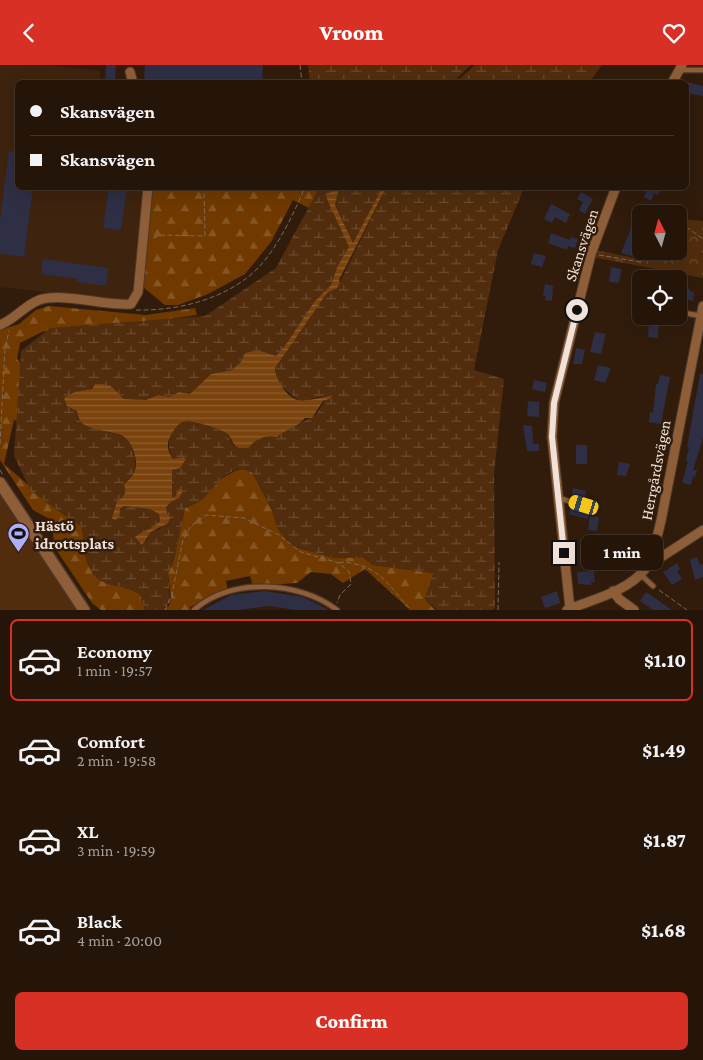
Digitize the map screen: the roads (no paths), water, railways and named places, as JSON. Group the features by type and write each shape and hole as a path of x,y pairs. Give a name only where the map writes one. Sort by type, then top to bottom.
{"street":[{"path":"674,80 681,67"},
{"path":"130,72 132,80"},
{"path":"0,325 12,319 32,303 46,298 131,304 138,292 148,190"},
{"name":"Skansvägen","path":"568,609 552,437 554,403 591,254 615,190"},
{"name":"Herrgårdsvägen","path":"568,609 613,591 640,575 646,567 656,542 703,307"},
{"path":"0,483 84,610"},
{"path":"646,567 703,530"},
{"path":"613,591 619,599 634,610"}],"lane":[{"path":"681,67 703,71"},
{"path":"687,313 701,316"},
{"path":"558,497 584,505"},
{"path":"640,575 653,587"},
{"path":"194,610 215,598 251,587 293,590 336,609"}],"place":[{"name":"Hästö idrottsplats","path":"19,553"}]}
